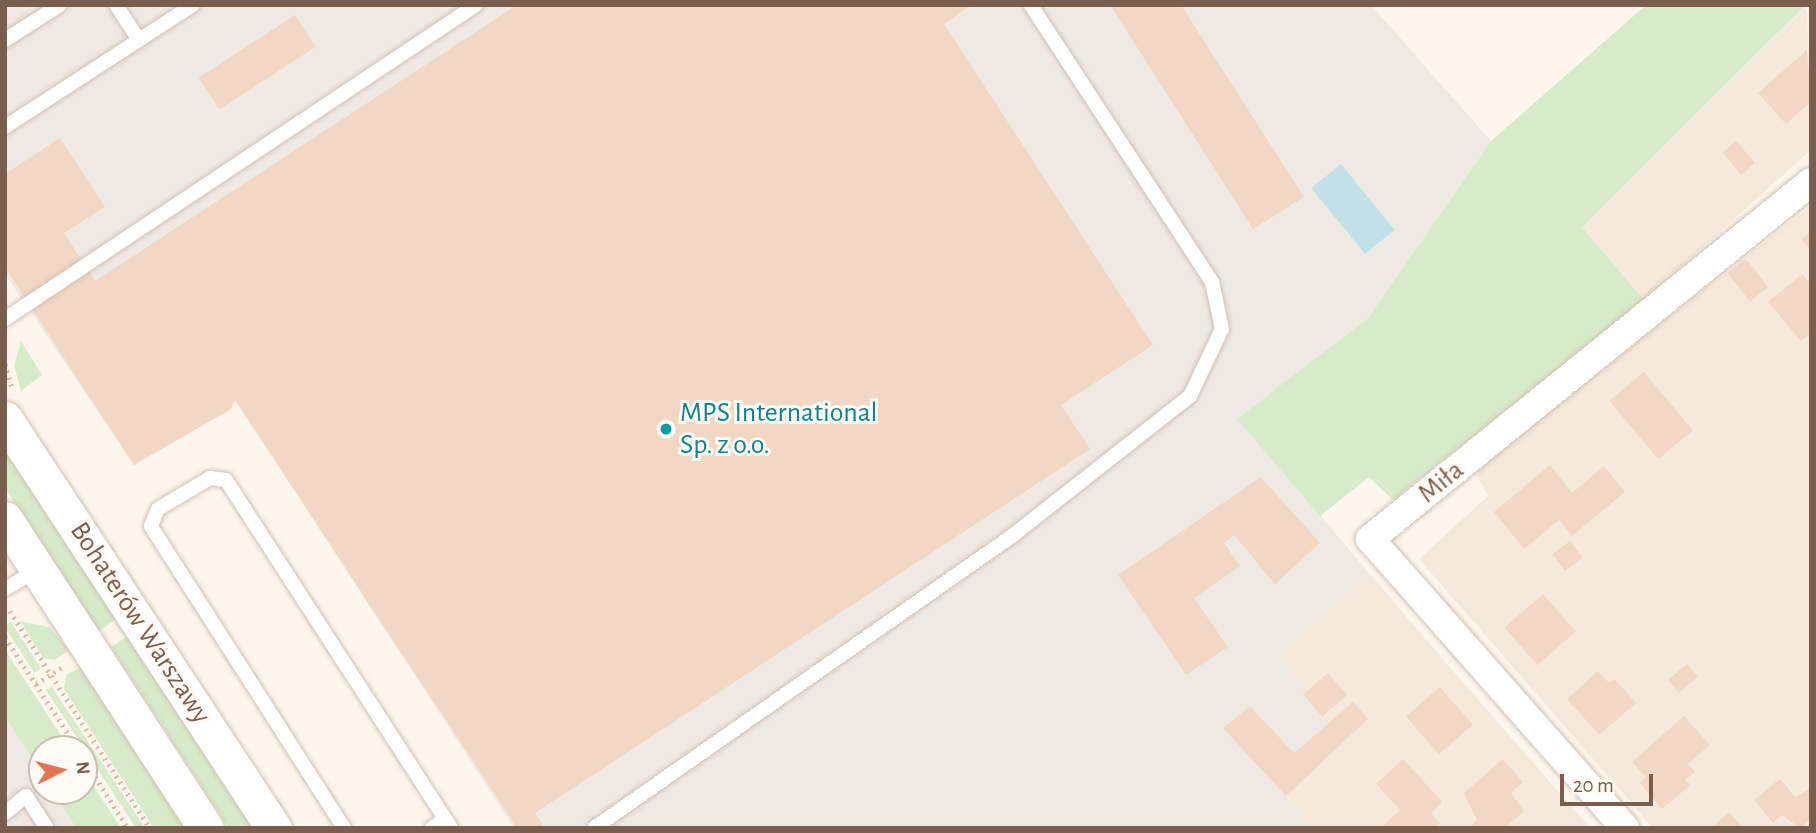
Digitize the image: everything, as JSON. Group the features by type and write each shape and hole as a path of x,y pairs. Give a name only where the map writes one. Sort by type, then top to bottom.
{"street":[{"name":"Miła","path":"1625,828 1370,539 1811,182"},
{"name":"Bohaterów Warszawy","path":"5,419 274,828"},
{"name":"Bohaterów Warszawy","path":"5,519 206,828"}],"lane":[{"path":"5,40 60,5"},
{"path":"116,5 139,40"},
{"path":"5,127 192,5"},
{"path":"5,319 476,5"},
{"path":"594,828 1012,536 1190,396 1222,329 1212,282 1031,5"},
{"path":"344,828 152,526 158,509 210,478 226,480 448,823 432,828"},
{"path":"5,589 37,569"},
{"path":"5,813 26,796 47,828"}],"path":[{"path":"5,604 149,828"},
{"path":"5,637 69,735"},
{"path":"98,781 128,828"}],"shaded area":[{"path":"5,5 1371,5 1491,141 1368,318 1238,419 1369,573 1280,656 1343,742 1286,796 1313,828 514,828 235,400 231,409 134,465 5,274"},
{"path":"1807,5 1811,150 1644,300 1582,227"},
{"path":"1811,206 1811,828 1653,828 1419,559 1488,496 1474,469"},
{"path":"1369,573 1590,828 1313,828 1286,796 1279,656"},
{"path":"5,717 28,752 28,805 62,805 76,828 5,828"}],"green space":[{"path":"1646,5 1806,5 1582,227 1644,300 1393,500 1369,477 1320,516 1237,419 1368,318 1491,141"},
{"path":"21,341 42,375 21,391 14,366"},
{"path":"5,449 116,619 98,632 5,488"},
{"path":"20,621 49,627 69,650 55,660 43,658"},
{"path":"11,622 41,668 34,672 5,627"},
{"path":"126,637 253,828 229,828 111,647"},
{"path":"5,650 61,735 28,735 28,752 5,717"},
{"path":"81,667 185,828 154,828 98,742 98,735 94,735 64,689 66,675"},
{"path":"52,687 84,735 75,735 46,690"},
{"path":"98,757 145,828 136,828 98,770"},
{"path":"98,793 121,828 76,828 62,805 98,805"}],"water":[{"path":"1341,164 1394,230 1365,254 1311,188"}],"building":[{"name":"MPS International Sp. z o.o.","path":"517,5 971,5 944,24 1153,345 1061,405 1090,449 535,813 545,828 517,828 235,400 231,409 134,465 5,267 5,174 60,138 105,207 64,233 95,281"},
{"path":"1110,5 1181,5 1304,197 1253,229"},
{"path":"295,15 316,47 219,110 199,78"},
{"path":"1807,50 1811,102 1786,124 1758,93"},
{"path":"1736,141 1755,163 1741,175 1722,153"},
{"path":"1811,231 1811,251 1801,240"},
{"path":"1746,259 1768,287 1750,302 1728,273"},
{"path":"1802,274 1811,284 1811,333 1801,341 1768,302"},
{"path":"1644,372 1693,430 1658,459 1610,401"},
{"path":"1550,465 1572,493 1604,466 1625,492 1572,536 1559,520 1524,549 1494,512"},
{"path":"1261,477 1320,543 1275,584 1234,535 1224,543 1240,566 1194,598 1228,647 1186,675 1118,575"},
{"path":"1570,541 1583,558 1565,571 1552,554"},
{"path":"1543,594 1576,632 1537,665 1505,627"},
{"path":"1687,664 1698,677 1679,693 1668,680"},
{"path":"1598,671 1609,683 1615,679 1636,703 1599,735 1567,699"},
{"path":"1328,673 1347,695 1322,717 1303,695"},
{"path":"1440,687 1473,725 1439,754 1406,717"},
{"path":"1353,702 1368,719 1286,796 1223,728 1250,706 1294,753"},
{"path":"1684,716 1710,745 1688,764 1695,772 1685,780 1690,785 1662,809 1640,783 1646,777 1632,762"},
{"path":"1403,759 1442,802 1431,813 1440,824 1436,828 1380,828 1400,810 1376,784"},
{"path":"1503,759 1523,782 1511,793 1524,811 1505,828 1469,828 1477,820 1464,793"},
{"path":"1780,779 1795,797 1811,788 1811,819 1800,828 1782,815 1773,823 1754,800"},
{"path":"1729,812 1743,828 1712,828"}],"place":[{"name":"MPS International Sp. z o.o.","path":"666,429"}]}
